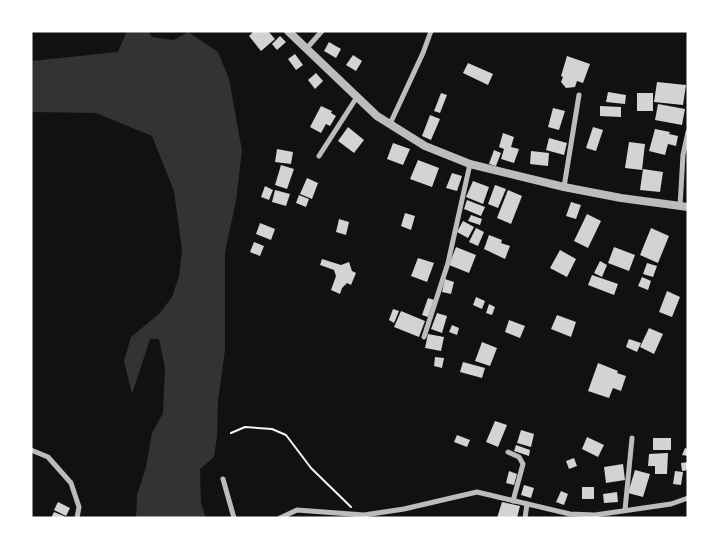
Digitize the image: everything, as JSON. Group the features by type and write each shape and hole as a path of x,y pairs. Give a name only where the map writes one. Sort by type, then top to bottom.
{"street":[{"path":"288,31 377,116 425,146 470,164 564,187 622,198 684,206 683,155 688,132"},
{"path":"307,48 322,31"},
{"path":"390,124 423,53 431,31"},
{"path":"564,187 579,95"},
{"path":"318,156 357,97"},
{"path":"424,337 448,263 470,164"},
{"path":"625,510 632,438"},
{"path":"31,450 48,457 71,483 79,507 77,518"},
{"path":"508,452 519,457 522,464 513,501"},
{"path":"223,479 234,518"},
{"path":"280,518 297,510 364,515 404,509 477,492 569,516 595,515 671,504 688,498"},
{"path":"524,518 527,504"}],"path":[{"path":"231,432 245,427 272,429 286,435 310,468 347,504 364,515"}],"shaded area":[{"path":"127,31 148,31 152,37 174,40 188,32 218,52 229,79 242,151 236,201 225,252 225,350 218,400 217,436 214,457 200,469 201,503 206,518 136,518 137,495 146,467 152,433 163,413 165,368 159,339 150,339 132,394 124,361 131,337 159,314 172,297 179,276 182,250 174,191 152,136 96,113 31,112 31,61 118,52"}],"building":[{"path":"254,31 268,31 275,39 261,51 249,36"},
{"path":"280,36 286,42 277,50 272,44"},
{"path":"329,42 341,49 336,58 324,51"},
{"path":"295,54 303,65 296,70 288,59"},
{"path":"353,55 362,61 356,71 346,65"},
{"path":"567,56 590,64 583,83 577,81 575,87 566,88 561,82 563,77 561,76"},
{"path":"468,63 493,74 488,85 463,73"},
{"path":"316,73 323,81 315,89 308,80"},
{"path":"657,82 686,85 683,105 654,102"},
{"path":"608,92 626,95 625,104 606,102"},
{"path":"441,93 447,95 440,113 434,111"},
{"path":"637,93 653,93 653,111 637,111"},
{"path":"658,104 685,109 682,125 655,120"},
{"path":"321,106 332,111 331,113 336,116 330,126 326,124 321,133 310,127"},
{"path":"600,106 621,107 621,117 600,116"},
{"path":"553,108 565,111 559,130 548,127"},
{"path":"430,115 440,119 431,140 422,136"},
{"path":"348,127 364,140 354,153 338,141"},
{"path":"593,127 603,130 596,151 586,148"},
{"path":"655,129 678,136 676,146 668,144 665,155 649,151"},
{"path":"503,133 514,137 511,147 519,149 514,163 501,159 504,149 499,147"},
{"path":"549,138 567,143 564,155 546,150"},
{"path":"629,142 645,144 642,170 625,168"},
{"path":"393,143 410,149 403,165 387,159"},
{"path":"277,149 293,152 291,164 275,162"},
{"path":"494,150 501,153 496,166 489,164"},
{"path":"531,151 549,153 548,166 530,164"},
{"path":"418,160 439,168 432,187 410,179"},
{"path":"281,165 294,169 287,189 275,185"},
{"path":"643,169 663,172 660,192 640,190"},
{"path":"452,173 462,176 457,191 446,188"},
{"path":"307,178 318,183 312,199 300,194"},
{"path":"473,181 489,187 483,204 466,197"},
{"path":"495,185 506,189 498,208 488,204"},
{"path":"265,186 273,190 269,200 261,197"},
{"path":"275,190 290,194 286,206 272,202"},
{"path":"508,190 522,196 511,224 497,218"},
{"path":"299,195 309,199 306,207 296,203"},
{"path":"467,200 485,207 481,216 464,209"},
{"path":"571,202 581,205 576,219 566,216"},
{"path":"405,213 415,216 411,230 401,226"},
{"path":"587,214 601,221 588,248 574,241"},
{"path":"471,215 482,219 480,225 468,221"},
{"path":"339,219 349,222 346,235 336,232"},
{"path":"463,221 474,227 468,238 457,232"},
{"path":"260,223 275,229 271,240 256,234"},
{"path":"476,228 484,232 478,246 469,242"},
{"path":"651,228 669,236 658,263 640,255"},
{"path":"489,235 502,240 501,243 510,246 505,259 484,249"},
{"path":"254,242 264,246 260,256 250,252"},
{"path":"456,247 476,255 469,273 449,265"},
{"path":"614,247 635,255 629,271 608,263"},
{"path":"560,250 576,259 567,277 550,268"},
{"path":"418,258 434,263 427,282 411,276"},
{"path":"322,259 341,265 349,262 352,271 356,273 351,285 347,283 342,288 340,294 331,290 336,276 334,270 320,265"},
{"path":"600,261 607,265 602,277 594,273"},
{"path":"647,263 657,266 653,277 643,274"},
{"path":"592,275 618,284 614,295 588,285"},
{"path":"642,277 651,281 648,290 638,286"},
{"path":"445,279 454,282 451,294 442,292"},
{"path":"667,291 680,297 672,317 659,312"},
{"path":"476,297 485,301 482,309 473,305"},
{"path":"428,298 434,300 428,317 422,315"},
{"path":"489,304 495,307 492,315 486,313"},
{"path":"393,309 399,311 394,323 389,320"},
{"path":"401,311 425,321 419,337 394,327"},
{"path":"437,313 447,316 442,333 431,329"},
{"path":"557,315 576,322 571,337 551,329"},
{"path":"509,320 525,326 520,338 505,332"},
{"path":"452,325 459,328 457,335 449,332"},
{"path":"649,328 663,334 654,354 640,347"},
{"path":"428,334 444,337 441,351 425,348"},
{"path":"629,339 641,343 637,352 626,347"},
{"path":"482,342 497,348 490,366 475,361"},
{"path":"435,357 444,358 442,368 434,366"},
{"path":"463,362 485,368 482,378 460,372"},
{"path":"598,363 626,376 621,391 613,388 609,398 588,391"},
{"path":"495,421 507,425 498,447 486,442"},
{"path":"521,430 534,434 531,447 517,443"},
{"path":"457,435 470,440 467,447 454,442"},
{"path":"587,437 604,445 598,457 582,449"},
{"path":"653,438 671,438 671,450 653,450"},
{"path":"516,445 530,450 529,456 514,451"},
{"path":"685,448 688,449 688,456 682,455"},
{"path":"668,453 667,474 655,474 655,466 648,466 649,454"},
{"path":"574,458 577,466 569,469 566,461"},
{"path":"688,462 688,470 682,471 681,463"},
{"path":"623,464 625,480 606,483 604,467"},
{"path":"635,470 650,474 643,497 628,493"},
{"path":"509,471 517,474 514,485 506,483"},
{"path":"675,471 683,472 681,485 673,484"},
{"path":"524,485 534,488 531,498 521,495"},
{"path":"582,487 594,487 594,499 582,499"},
{"path":"561,491 568,494 564,505 556,502"},
{"path":"617,492 618,502 604,503 603,494"},
{"path":"58,502 70,508 66,516 54,510"},
{"path":"502,502 520,506 517,518 497,518"},
{"path":"54,512 64,516 63,518 51,518"}]}
